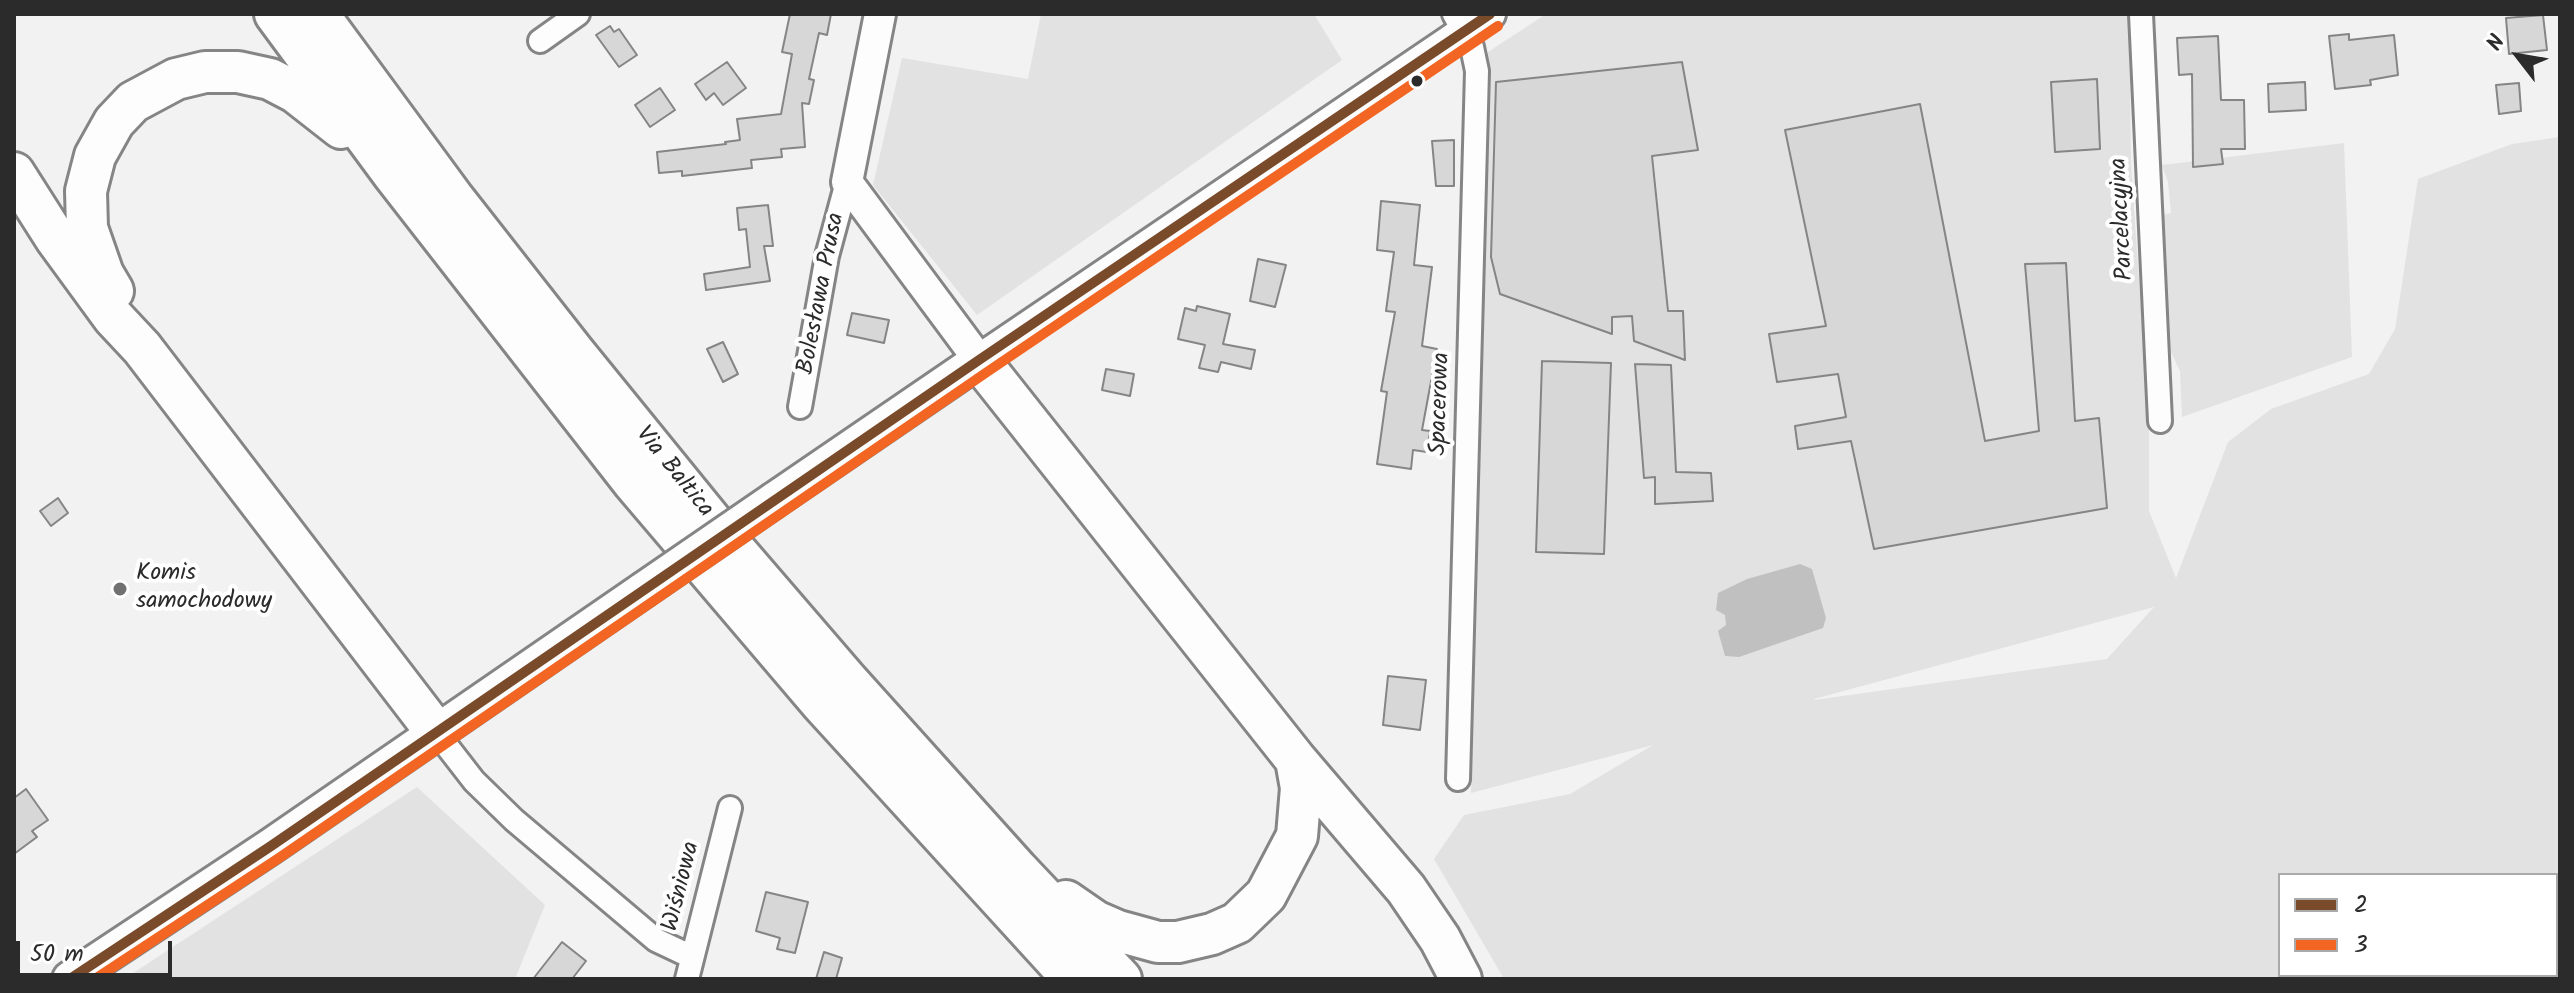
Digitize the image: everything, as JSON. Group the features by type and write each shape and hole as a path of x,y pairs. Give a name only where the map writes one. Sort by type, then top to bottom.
{"highway":[{"name":"Via Baltica","path":"275,14 549,377 701,563 831,715 1073,979"},
{"name":"Via Baltica","path":"318,14 519,281 735,550 1017,869 1121,979"},
{"path":"142,348 103,274 87,228 86,204 95,156 114,122 133,102 176,79 205,72 238,72 270,79 295,92 393,174"},
{"path":"14,173 103,304 142,348 436,732"},
{"path":"979,360 1296,760 1406,889 1440,939 1461,979"},
{"path":"1017,869 1095,921 1118,931 1168,942 1212,934 1237,923 1251,912 1283,868 1297,836 1301,788 1296,760"}],"main road":[{"path":"70,979 979,360"}],"street":[{"path":"540,41 578,14"},
{"name":"Bolesława Prusa","path":"800,407 827,256 847,182 880,14"},
{"path":"979,360 1460,23 1490,14"},
{"name":"Parcelacyjna","path":"2141,14 2160,421"},
{"name":"Spacerowa","path":"1458,779 1477,71 1474,54 1460,23"},
{"name":"Bolesława Prusa","path":"847,182 979,360"},
{"path":"436,732 474,781 514,820 656,940 692,957"},
{"name":"Wiśniowa","path":"687,979 730,808"}],"shaded area":[{"path":"1041,14 1314,14 1342,60 977,315 873,185 902,58 1028,79"},
{"path":"1546,14 2129,14 2131,164 2149,424 2149,511 2176,578 2228,442 2271,409 2369,374 2395,329 2418,179 2512,144 2560,137 2560,979 1504,979 1434,859 1464,815 1570,794 1653,745 1471,793 1484,292 1485,54","holes":["2154,607 2107,659 1814,700"]},
{"path":"2344,143 2352,357 2182,417 2180,371 2169,348 2163,215 2171,213 2168,182 2162,165"},
{"path":"1800,564 1812,569 1826,618 1823,628 1739,657 1725,656 1718,631 1726,625 1725,615 1716,610 1718,593 1747,579"},
{"path":"417,787 545,905 515,979 124,979"}],"building":[{"path":"790,14 831,14 827,35 819,33 809,79 814,80 809,104 802,103 805,147 781,149 782,157 751,160 752,168 682,176 682,171 659,173 657,152 740,140 737,119 781,114 792,54 782,52"},
{"path":"2543,15 2547,50 2509,54 2506,18"},
{"path":"610,26 614,32 619,29 637,55 619,67 596,35"},
{"path":"2349,34 2349,40 2394,35 2398,75 2370,80 2371,85 2335,89 2329,36"},
{"path":"2218,36 2221,100 2244,100 2245,149 2221,149 2223,164 2193,167 2192,74 2179,75 2177,38"},
{"path":"727,62 746,88 723,105 714,93 706,100 695,84"},
{"path":"1682,62 1698,150 1652,156 1668,311 1683,311 1685,360 1634,341 1632,316 1612,317 1612,334 1500,294 1491,257 1496,82"},
{"path":"2097,79 2100,149 2055,152 2051,82"},
{"path":"2305,82 2306,110 2269,112 2268,84"},
{"path":"2519,83 2521,111 2499,114 2496,85"},
{"path":"660,88 675,110 650,127 635,105"},
{"path":"1920,104 1985,441 2039,431 2025,264 2066,263 2075,421 2099,418 2107,508 1874,549 1851,441 1798,449 1795,426 1846,417 1838,374 1777,382 1769,334 1826,326 1785,130"},
{"path":"1454,140 1454,186 1436,186 1432,141"},
{"path":"1381,201 1420,205 1414,265 1432,267 1422,346 1437,349 1422,430 1430,431 1427,452 1413,450 1411,469 1377,464 1387,392 1381,391 1395,312 1386,311 1394,252 1377,250"},
{"path":"768,205 773,246 764,246 770,281 706,290 704,274 750,267 746,229 739,230 737,208"},
{"path":"1258,259 1286,265 1275,307 1250,301"},
{"path":"1197,306 1230,314 1223,344 1255,350 1251,369 1221,362 1218,372 1199,368 1205,345 1178,339 1185,308 1196,311"},
{"path":"852,313 889,320 884,343 847,335"},
{"path":"723,342 738,374 723,382 707,349"},
{"path":"1542,361 1611,363 1604,554 1536,552"},
{"path":"1635,364 1671,365 1676,472 1711,473 1713,501 1655,504 1655,477 1644,478"},
{"path":"1106,369 1134,374 1130,396 1102,390"},
{"path":"58,498 68,513 51,526 40,511"},
{"path":"1388,676 1426,680 1420,730 1383,725"},
{"path":"26,789 48,820 32,831 37,837 14,854 14,798"},
{"path":"766,892 808,902 795,953 777,949 780,938 756,931"},
{"path":"562,942 586,961 572,979 533,979"},
{"path":"824,952 842,958 836,979 816,979"}],"transit line":[{"name":"2","path":"70,979 271,846 1490,14"},
{"name":"3","path":"95,979 279,858 1498,26"}],"place":[{"name":"Komis samochodowy","path":"120,589"}]}
